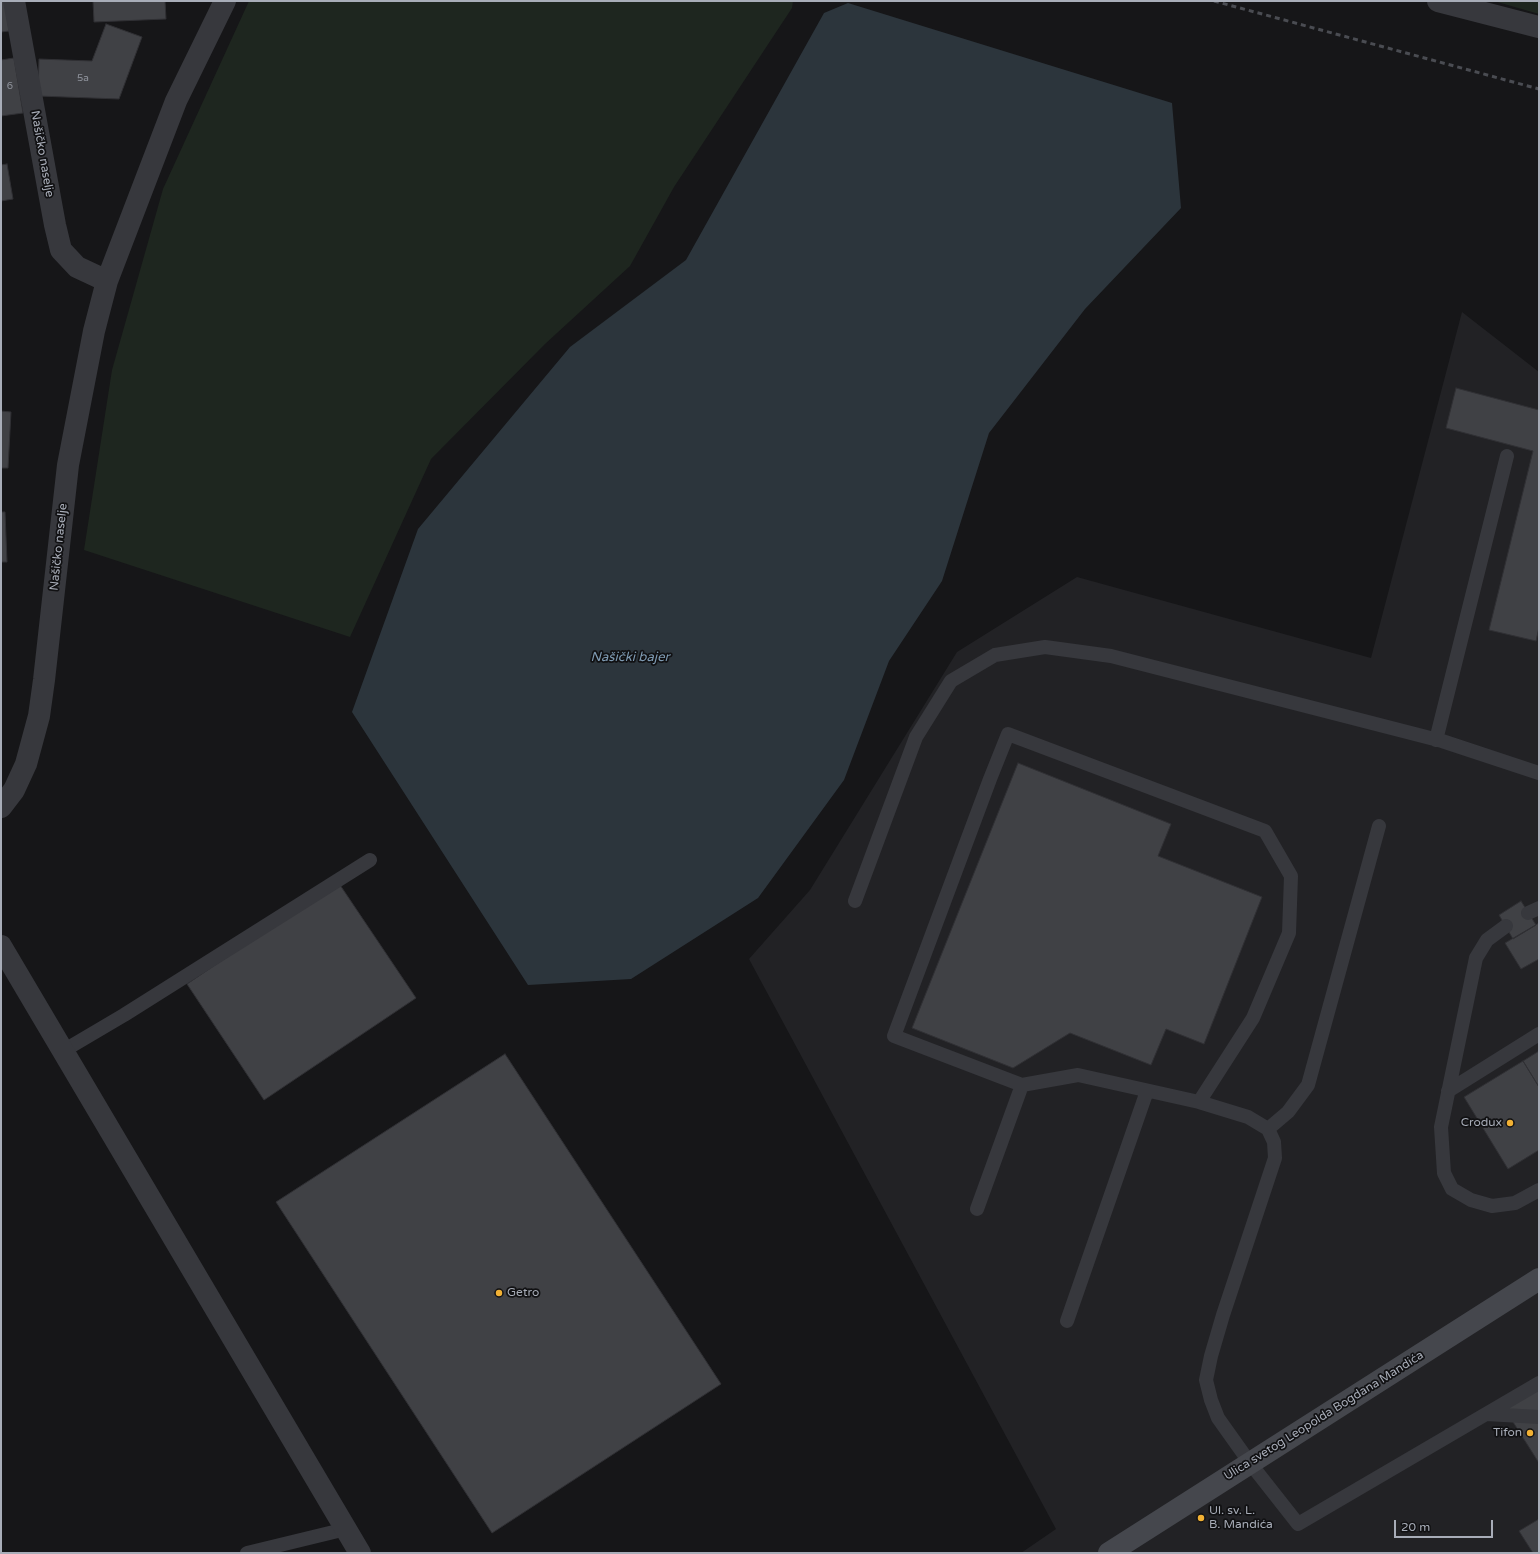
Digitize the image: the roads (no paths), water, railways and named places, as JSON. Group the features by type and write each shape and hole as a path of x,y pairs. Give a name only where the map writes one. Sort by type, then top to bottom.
{"main road":[{"name":"Ulica svetog Leopolda Bogdana Mandića","path":"1108,1553 1539,1279"}],"street":[{"name":"Našičko naselje","path":"14,1 55,225 61,250 77,267 107,281"},
{"name":"Našičko naselje","path":"1,806 14,790 26,764 39,716 68,465 94,331 107,281 176,101 225,1"},
{"path":"1438,1 1539,27"},
{"path":"1,946 360,1553"}],"lane":[{"path":"1436,740 1507,456"},
{"path":"855,901 916,737 952,681 996,655 1045,647 1111,656 1436,740 1539,773"},
{"path":"1199,1102 1253,1018 1289,933 1291,876 1265,831 1008,734 894,1036 1022,1085 1078,1075 1199,1102 1248,1117 1268,1129 1274,1142 1275,1158 1222,1315 1206,1380 1211,1400 1218,1418 1250,1463 1298,1524 1539,1383"},
{"path":"1268,1129 1288,1112 1308,1085 1378,826"},
{"path":"63,1051 124,1016 370,860"},
{"path":"1506,926 1487,940 1476,958 1441,1127 1444,1173 1452,1189 1471,1200 1492,1206 1515,1203 1539,1190"},
{"path":"1448,1091 1539,1034"},
{"path":"977,1210 1022,1085"},
{"path":"1067,1321 1147,1091"},
{"path":"1486,1414 1539,1417"},
{"path":"247,1553 346,1529"}],"water":[{"name":"Našički bajer","path":"848,3 1172,103 1181,208 1085,309 989,433 942,581 889,661 844,780 758,898 631,979 528,985 352,712 418,529 570,347 686,260 824,13"}],"railway":[{"path":"1214,1 1539,89"}],"place":[{"name":"Crodux","path":"1510,1123"},
{"name":"Getro","path":"499,1293"},
{"name":"Tifon","path":"1530,1433"},
{"name":"Ul. sv. L. B. Mandića","path":"1201,1518"}]}
